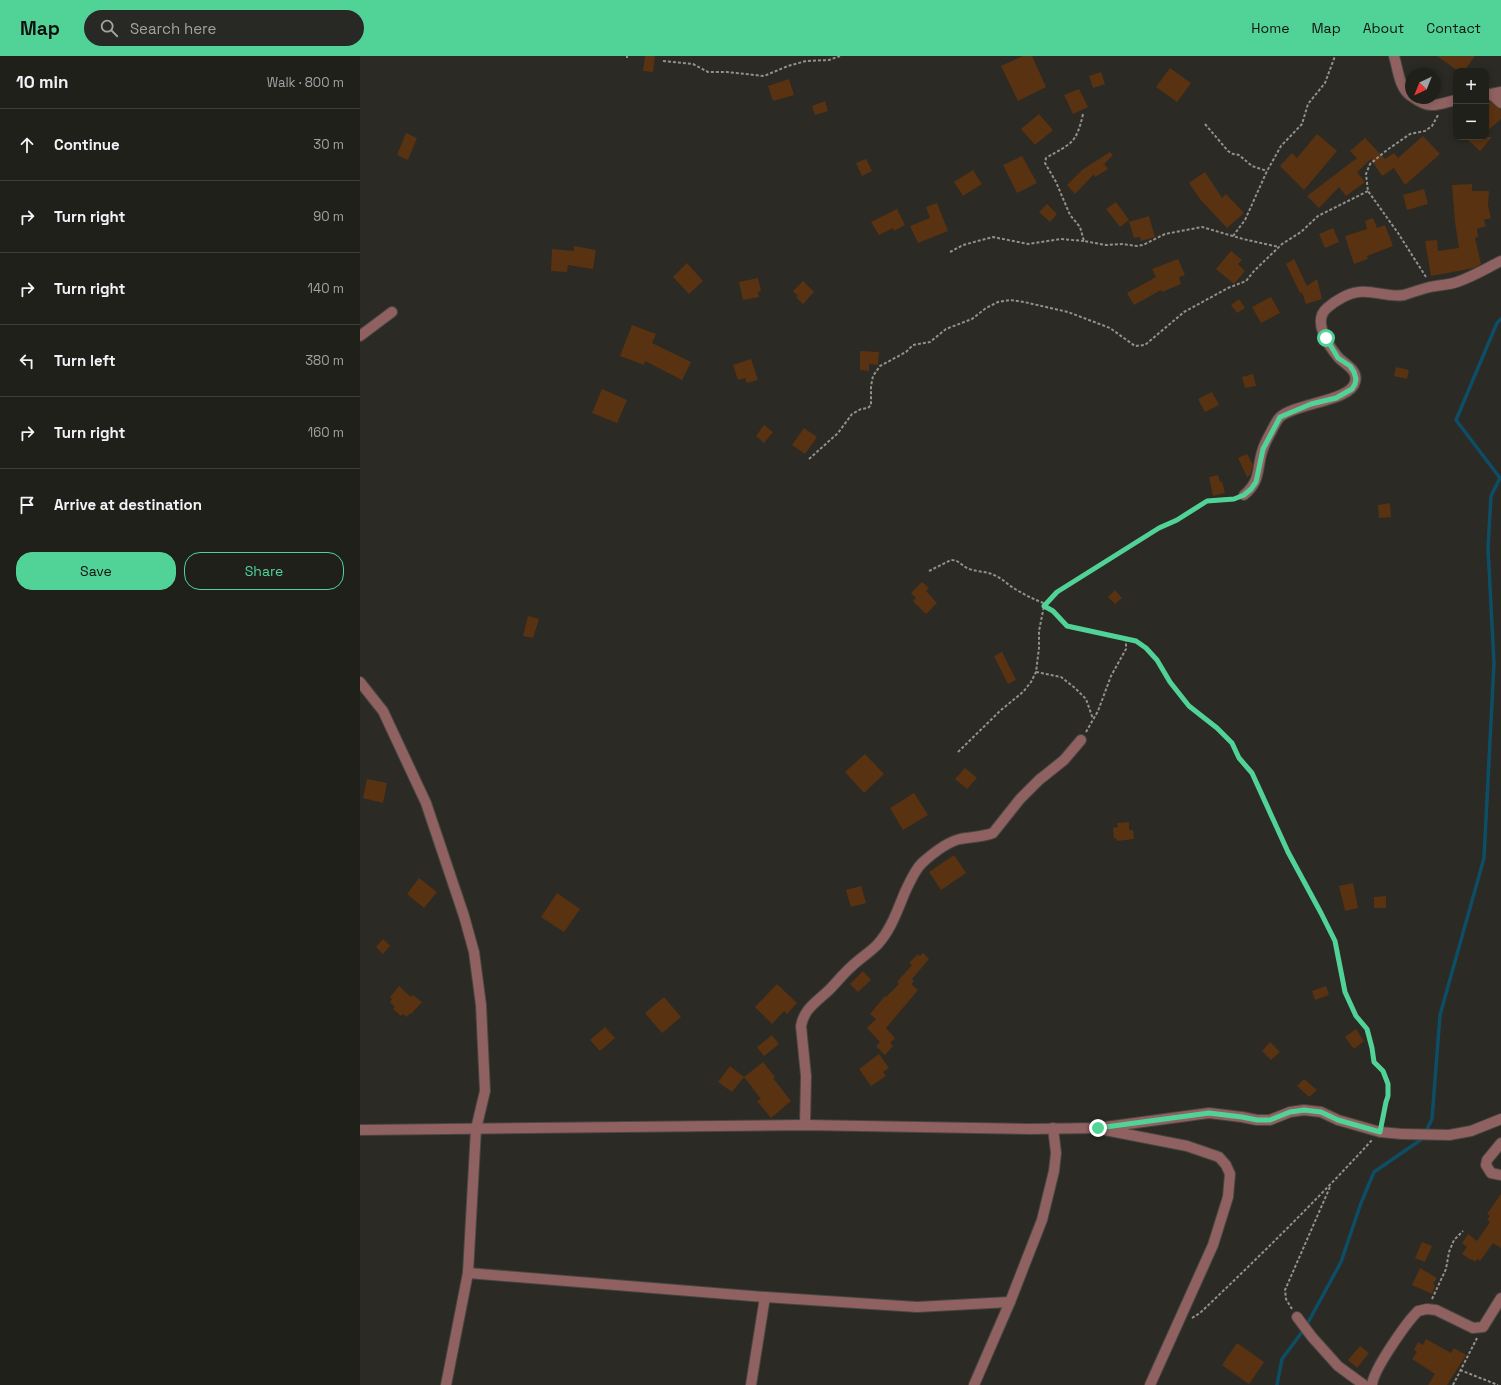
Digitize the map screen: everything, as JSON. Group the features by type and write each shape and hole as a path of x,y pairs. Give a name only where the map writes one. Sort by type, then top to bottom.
{"street":[{"path":"1394,56 1405,90"},
{"path":"1493,94 1501,103"},
{"path":"1427,104 1439,105 1453,101"},
{"path":"1244,495 1256,482 1263,449 1280,417 1311,404 1336,398 1352,389 1355,384 1356,379 1354,372 1350,366 1338,358 1331,348 1321,325 1321,316 1325,310 1346,297 1359,292 1402,295 1432,286 1457,282 1501,261"},
{"path":"360,336 392,312"},
{"path":"360,682 383,711 426,803 464,916 474,952 481,1005 485,1091 476,1129 468,1273 446,1385"},
{"path":"805,1125 806,1076 800,1026 802,1018 806,1012 842,975 875,947 886,935 894,920 912,875 920,864 952,842 960,839 993,833 1020,798 1039,780 1064,760 1081,740"},
{"path":"360,1130 805,1125 1030,1129 1098,1128 1209,1113 1257,1120 1270,1120 1290,1112 1304,1110 1321,1112 1338,1120 1380,1132 1449,1135 1471,1131 1501,1119"},
{"path":"974,1385 1010,1302 1042,1220 1056,1153 1053,1128"},
{"path":"1098,1128 1187,1146 1219,1157 1226,1165 1230,1174 1228,1197 1213,1245 1150,1385"},
{"path":"1501,1143 1487,1160 1486,1165 1487,1169 1491,1173 1501,1174"},
{"path":"468,1273 765,1297 917,1306 1010,1302"},
{"path":"752,1385 765,1297"},
{"path":"1372,1385 1372,1378 1380,1365 1413,1316 1418,1311 1427,1309 1436,1310 1473,1328 1483,1327 1501,1298"},
{"path":"1297,1317 1312,1337 1338,1366 1364,1385"}],"path":[{"path":"663,61 693,64 708,72 727,72 764,76 788,66 806,61 829,60 840,56"},
{"path":"1233,236 1245,220 1267,171 1282,146 1302,124 1308,104 1325,83 1336,56"},
{"path":"1432,286 1398,233 1368,191 1366,174 1370,164 1387,150 1410,134 1426,131 1432,126 1438,116 1439,105"},
{"path":"1083,114 1080,128 1073,142 1068,147 1046,158 1044,163 1056,182 1070,215 1080,227 1084,241"},
{"path":"1205,124 1228,151 1239,155 1252,166 1267,171"},
{"path":"809,459 838,433 852,414 861,409 868,408 871,405 871,386 873,376 880,366 906,352 913,345 930,342 946,329 972,319 986,308 998,302 1010,300 1024,302 1068,312 1110,328 1135,346 1145,345 1184,312 1228,288 1246,281 1254,271 1279,247 1301,232 1318,216 1368,191"},
{"path":"950,252 963,245 993,237 1028,244 1061,239 1106,245 1122,244 1137,246 1143,245 1165,234 1202,227 1279,247"},
{"path":"958,752 1001,710 1023,692 1031,682 1036,672 1039,648 1039,631 1044,606 1057,592 1096,569 1112,557 1159,528 1177,520 1207,501 1234,499 1244,495"},
{"path":"929,571 951,560 955,560 966,568 986,571 997,576 1015,589 1046,604"},
{"path":"1044,606 1053,611 1067,626 1136,641 1146,648 1157,660 1170,682 1189,706 1217,728 1232,743 1239,758 1252,773 1288,852 1335,941 1345,992 1356,1016 1367,1029 1374,1062 1383,1071 1388,1084 1388,1096 1380,1132 1255,1262 1200,1313 1176,1328"},
{"path":"1081,740 1093,720 1111,676 1126,649 1126,639"},
{"path":"1036,672 1061,678 1075,688 1086,698 1093,720"},
{"path":"1297,1317 1286,1299 1285,1290 1331,1183"},
{"path":"1427,1309 1446,1269 1449,1252 1454,1240 1463,1230"},
{"path":"1453,1385 1483,1327"},
{"path":"1460,1370 1498,1385"}],"building":[{"path":"645,56 655,56 653,72 643,71"},
{"path":"1023,56 1032,56 1046,87 1018,101 1001,66"},
{"path":"1437,56 1475,56 1466,68 1454,68"},
{"path":"1170,68 1191,83 1177,102 1156,87"},
{"path":"1101,72 1105,84 1093,88 1089,76"},
{"path":"789,79 794,95 773,101 768,86"},
{"path":"1079,89 1088,107 1073,114 1064,95"},
{"path":"825,101 828,111 815,115 812,106"},
{"path":"1489,101 1501,110 1501,119 1489,129"},
{"path":"1039,114 1053,130 1035,145 1021,129"},
{"path":"406,133 417,138 408,160 397,155"},
{"path":"1317,134 1337,151 1304,190 1280,166 1292,153 1297,158"},
{"path":"1423,136 1440,154 1405,185 1394,168 1382,176 1371,159 1357,172 1365,182 1346,196 1339,187 1319,208 1307,196 1357,158 1350,151 1365,138 1385,159 1394,153 1398,158"},
{"path":"1489,137 1492,137 1480,151 1468,140 1489,140"},
{"path":"1110,152 1113,155 1104,164 1108,169 1095,177 1094,174 1075,194 1067,185 1082,170"},
{"path":"1022,156 1037,183 1017,193 1003,165"},
{"path":"866,159 872,171 862,176 856,163"},
{"path":"973,170 982,184 963,196 954,182"},
{"path":"1205,172 1222,198 1226,194 1244,213 1227,228 1200,199 1189,183"},
{"path":"1472,184 1472,191 1489,191 1488,205 1491,218 1484,220 1486,226 1477,229 1478,237 1475,238 1481,264 1474,268 1431,276 1425,241 1437,240 1438,251 1459,248 1452,185"},
{"path":"1424,189 1428,204 1407,210 1403,195"},
{"path":"1116,202 1129,220 1120,227 1106,209"},
{"path":"937,203 948,231 918,243 910,226 930,218 926,207"},
{"path":"1047,204 1057,214 1050,222 1039,212"},
{"path":"897,209 905,225 894,231 893,228 879,235 871,222"},
{"path":"1149,216 1155,237 1141,241 1140,237 1134,238 1129,222"},
{"path":"1373,218 1377,228 1385,225 1393,246 1367,256 1368,259 1354,264 1345,236 1367,229 1365,221"},
{"path":"1333,228 1339,242 1325,248 1319,234"},
{"path":"574,246 596,250 593,269 568,265 567,272 551,271 552,249 574,251"},
{"path":"1231,251 1242,260 1238,264 1245,271 1234,284 1216,269"},
{"path":"1178,259 1185,275 1179,277 1181,284 1162,292 1161,290 1134,305 1127,293 1156,277 1152,269"},
{"path":"1294,259 1307,286 1317,279 1322,299 1306,304 1302,292 1300,293 1286,264"},
{"path":"687,263 703,281 689,294 673,277"},
{"path":"758,278 761,291 758,292 759,297 743,300 739,282"},
{"path":"803,281 814,292 803,304 796,297 798,296 793,291"},
{"path":"1271,297 1280,313 1261,323 1252,307"},
{"path":"1239,299 1245,308 1237,313 1231,305"},
{"path":"632,325 656,334 652,343 691,362 682,380 645,361 644,365 620,356"},
{"path":"860,351 879,352 878,365 869,364 869,371 860,370"},
{"path":"751,359 758,380 747,383 745,378 738,380 733,365"},
{"path":"1396,367 1409,370 1407,379 1394,376"},
{"path":"1253,374 1256,386 1245,388 1242,377"},
{"path":"602,389 627,400 617,423 592,413"},
{"path":"1212,392 1219,405 1205,412 1198,399"},
{"path":"764,425 773,432 764,443 756,436"},
{"path":"804,428 817,437 805,454 792,445"},
{"path":"1247,454 1253,465 1250,475 1247,477 1238,458"},
{"path":"1218,475 1220,482 1222,481 1225,493 1213,496 1209,477"},
{"path":"1390,503 1391,517 1379,518 1378,505"},
{"path":"922,582 929,588 926,591 937,603 926,614 913,601 916,598 911,593"},
{"path":"1115,590 1122,598 1115,604 1108,597"},
{"path":"528,616 539,619 533,638 523,636"},
{"path":"1002,652 1016,680 1008,684 994,656"},
{"path":"865,754 884,774 864,793 845,772"},
{"path":"965,768 977,778 967,789 955,779"},
{"path":"367,779 387,783 383,803 363,798"},
{"path":"914,793 928,815 903,830 890,808"},
{"path":"1129,822 1129,830 1133,830 1134,839 1117,841 1116,838 1114,839 1113,828 1118,827 1117,823"},
{"path":"954,855 966,873 941,890 929,872"},
{"path":"419,878 437,892 424,908 407,894"},
{"path":"1353,883 1358,908 1345,911 1339,886"},
{"path":"861,886 866,903 851,907 846,890"},
{"path":"557,893 580,909 564,932 541,917"},
{"path":"1386,896 1386,908 1374,908 1374,897"},
{"path":"383,939 390,946 383,954 376,947"},
{"path":"923,953 929,959 912,979 914,981 911,984 918,990 886,1028 895,1038 890,1043 893,1046 885,1055 876,1046 880,1042 867,1028 876,1019 870,1014 885,996 886,997 899,984 897,982 912,965 909,963 918,954 920,956"},
{"path":"863,971 871,980 858,992 850,984"},
{"path":"777,984 797,1003 787,1014 784,1011 772,1024 755,1007"},
{"path":"399,986 411,997 413,995 422,1002 407,1017 403,1014 401,1016 393,1009 395,1007 390,1002 392,999 390,997"},
{"path":"1326,986 1329,995 1315,1000 1312,991"},
{"path":"664,997 681,1017 662,1033 645,1013"},
{"path":"605,1027 615,1038 600,1051 590,1040"},
{"path":"1356,1029 1364,1041 1354,1049 1345,1037"},
{"path":"772,1035 779,1044 764,1056 757,1047"},
{"path":"1270,1042 1280,1052 1271,1060 1262,1051"},
{"path":"879,1054 889,1068 883,1072 886,1076 871,1086 859,1069"},
{"path":"763,1062 775,1077 773,1078 791,1101 771,1118 757,1101 761,1099 744,1077"},
{"path":"730,1066 744,1077 732,1092 718,1082"},
{"path":"1304,1079 1317,1090 1309,1097 1297,1086"},
{"path":"1501,1194 1501,1248 1493,1243 1480,1261 1477,1259 1475,1262 1462,1254 1467,1247 1462,1243 1468,1234 1477,1241 1490,1222 1487,1220 1490,1216 1487,1214"},
{"path":"1422,1242 1432,1246 1425,1262 1415,1258"},
{"path":"1420,1268 1437,1278 1433,1284 1435,1285 1432,1294 1412,1285"},
{"path":"1426,1339 1451,1353 1454,1348 1466,1355 1447,1385 1428,1385 1435,1374 1412,1359 1417,1352 1414,1350 1418,1342 1423,1345"},
{"path":"1237,1343 1264,1362 1249,1384 1222,1365"},
{"path":"1360,1346 1369,1353 1357,1368 1348,1360"}],"waterway":[{"path":"1277,1385 1282,1359 1305,1328 1341,1262 1361,1203 1374,1172 1422,1139 1432,1119 1440,1015 1484,858 1494,663 1488,548 1491,496 1500,478 1456,420 1497,323 1501,319"}],"route":[{"path":"1098,1128 1209,1113 1257,1120 1270,1120 1290,1112 1304,1110 1321,1112 1338,1120 1380,1132 1388,1096 1388,1084 1383,1071 1374,1062 1367,1029 1356,1016 1345,992 1335,941 1275,826 1252,773 1239,758 1232,743 1217,728 1189,706 1170,682 1157,660 1146,648 1136,641 1067,626 1059,616 1044,606 1057,592 1082,578 1112,557 1159,528 1177,520 1207,501 1234,499 1244,495 1251,489 1256,482 1263,449 1280,417 1311,404 1336,398 1352,389 1355,384 1356,379 1354,372 1350,366 1338,358 1326,338"}]}
